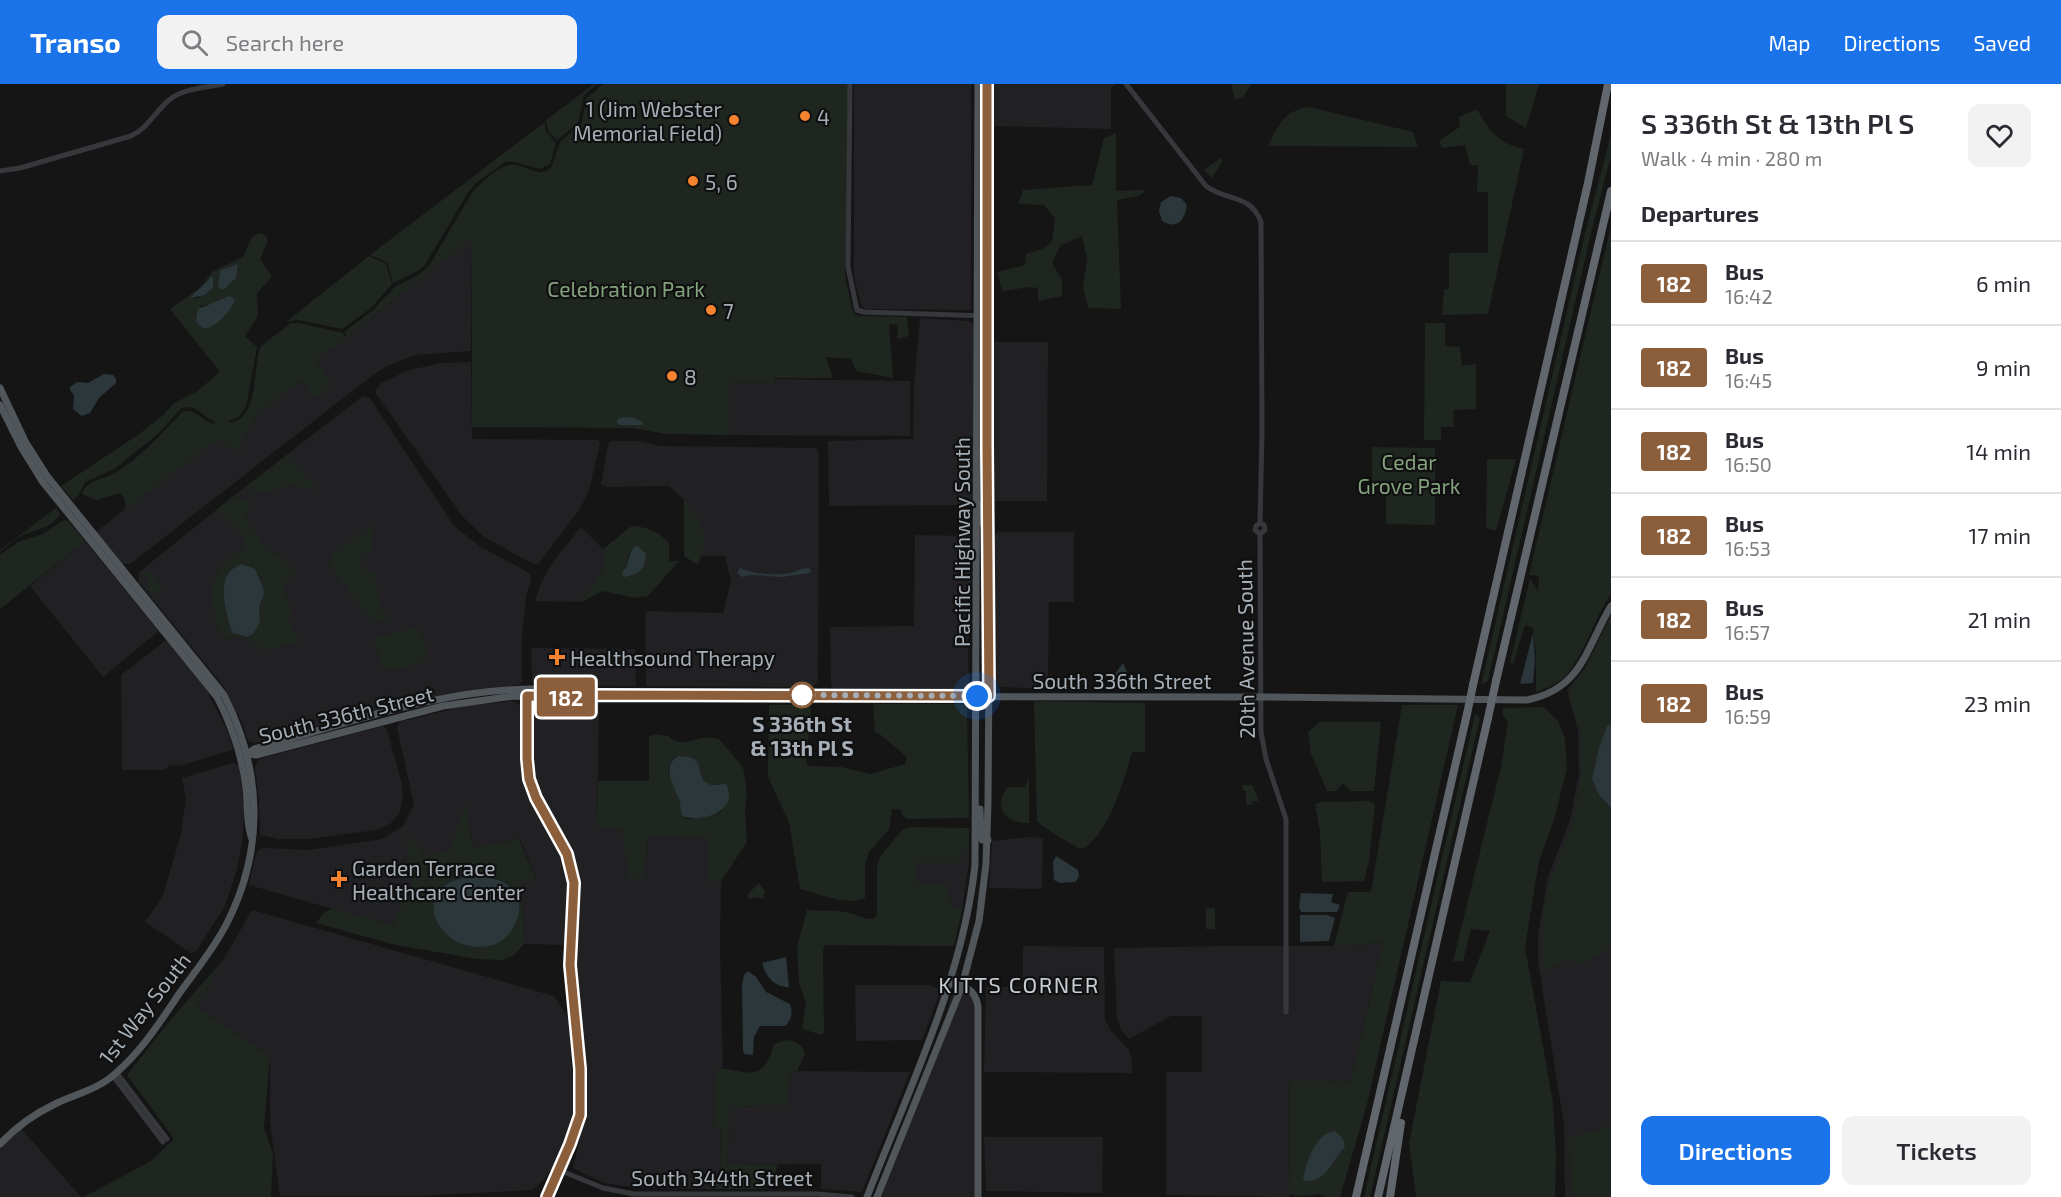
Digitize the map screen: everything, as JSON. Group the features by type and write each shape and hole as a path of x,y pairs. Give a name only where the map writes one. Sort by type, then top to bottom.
{"highway":[{"path":"1356,1197 1588,183 1608,84"},
{"path":"1588,183 1611,100"},
{"path":"1378,1197 1611,191"},
{"path":"1390,1197 1413,1048"},
{"path":"1350,1197 1372,1127"}],"main road":[{"name":"Pacific Highway South","path":"867,1197 951,983 963,938 974,881 977,844 978,84"},
{"name":"Pacific Highway South","path":"877,1197 962,986 979,921 988,840 987,84"},
{"path":"0,387 23,445"},
{"path":"0,405 42,481 78,521"},
{"path":"977,442 982,445 982,468 987,488"},
{"path":"977,472 982,521 987,526"},
{"name":"1st Way South","path":"0,1144 19,1126 41,1111 115,1075 160,1021 220,936 242,887 255,833 255,809 247,754 231,709 214,682 78,521"},
{"name":"1st Way South","path":"78,521 217,697 234,733 240,755 249,806 249,833 252,840"},
{"name":"South 336th Street","path":"247,754 254,749 435,700 486,691 527,693 572,689 584,695 1262,697 1515,701 1542,697 1564,685 1577,670 1611,606"},
{"path":"977,795 981,818 981,837 982,840 988,840"},
{"path":"951,983 962,986 976,995 978,1011 978,1197"}],"street":[{"path":"0,171 20,168 131,136 141,130 173,97 195,88 223,84"},
{"path":"850,84 848,267 855,307 861,312 987,316"},
{"name":"20th Avenue South","path":"1126,84 1200,179 1214,191 1244,201 1252,207 1259,217 1262,229 1260,524 1264,525 1266,530 1260,534 1262,732 1264,752 1286,819 1286,1012"},
{"path":"527,693 529,779 536,798 567,854 574,883 570,965 581,1098 580,1115 547,1197"},
{"path":"115,1075 165,1140"},
{"name":"South 344th Street","path":"559,1170 609,1190 634,1194 817,1194 852,1197"}],"shaded area":[{"path":"854,84 971,84 971,310 865,309 861,305 854,276"},
{"path":"992,84 1115,84 1111,88 1111,129 992,126"},
{"path":"1171,196 1181,198 1187,205 1182,219 1176,224 1167,224 1162,221 1159,211 1161,202"},
{"path":"472,237 471,351 416,355 387,366 130,564 122,564 96,532"},
{"path":"238,264 236,278 223,290 218,287 220,270"},
{"path":"213,277 213,288 205,295 191,298 194,294"},
{"path":"229,296 235,299 227,313 218,322 203,329 196,321 198,309"},
{"path":"920,318 969,321 977,328 977,505 829,506 828,441 913,439 914,384"},
{"path":"993,342 1048,342 1047,501 993,501"},
{"path":"471,362 472,439 598,440 600,444 589,491 580,509 539,563 535,565 484,537 463,517 376,394 376,389 381,383 409,370 442,363"},
{"path":"104,374 113,375 116,383 99,398 90,413 82,416 73,409 74,395 70,387 77,382 88,383"},
{"path":"773,379 910,381 910,436 729,435 730,382 773,383"},
{"path":"365,396 370,398 454,526 481,547 531,574 526,596 522,639 522,681 519,685 448,693 254,743 248,741 242,722 224,687 138,581 139,572 232,497"},
{"path":"635,418 644,425 619,425 618,419"},
{"path":"611,441 638,441 660,446 816,448 819,454 818,680 815,685 812,687 646,686 645,615 647,611 723,613 731,581 725,556 684,556 684,500 669,486 608,487 601,484 608,444"},
{"path":"581,527 603,549 604,569 581,602 535,601 542,581 553,562"},
{"path":"998,532 1074,532 1074,602 1049,602 1048,689 1002,687 996,683 994,536"},
{"path":"915,535 970,536 969,683 964,689 833,688 831,685 830,627 914,626"},
{"path":"85,541 157,629 157,632 103,677 30,586"},
{"path":"635,546 646,554 645,564 637,573 624,577 622,573"},
{"path":"242,564 255,569 264,594 259,607 260,622 253,634 247,637 233,633 231,630 224,592 227,575"},
{"path":"740,568 771,574 790,573 806,568 811,571 782,577 751,575 742,577 737,573"},
{"path":"1611,614 1611,1197 1565,1197 1564,1125 1538,962 1538,935 1548,877 1570,820 1579,774 1578,730 1567,690 1585,668"},
{"path":"1533,633 1535,661 1533,683 1520,684"},
{"path":"165,641 206,689 228,732 233,750 179,766 170,765 164,770 122,770 121,675"},
{"path":"531,648 635,649 636,686 536,685 532,682"},
{"path":"1123,663 1132,682 1109,682"},
{"path":"514,701 521,706 522,710 523,768 530,798 562,857 568,873 565,945 524,944 521,880 536,879 520,839 473,848 465,806 449,852 425,855 406,832 413,883 393,926 249,885 256,854 264,848 308,850 382,839 403,826 414,804 397,728 399,722 465,706"},
{"path":"541,701 599,701 597,827 622,829 630,878 644,878 648,836 707,838 707,881 721,881 723,1068 715,1068 714,1127 722,1127 721,1180 708,1180 708,1189 638,1188 604,1183 573,1168 587,1111 575,954 578,880 574,859 538,790 531,766 532,710 535,703"},
{"path":"1611,724 1611,808 1599,795 1592,779 1599,747 1607,726"},
{"path":"383,726 387,730 402,784 403,797 400,812 390,824 377,830 307,839 279,839 260,835 255,767 259,759"},
{"path":"679,756 692,758 698,762 704,781 711,785 726,784 729,794 727,803 722,809 705,817 682,815 669,770 670,764"},
{"path":"233,763 239,766 244,807 243,838 237,869 225,906 197,950 191,953 145,922 162,898 181,834 186,799 182,778"},
{"path":"1043,838 1042,889 989,888 992,841"},
{"path":"961,850 969,850 962,910 951,906 947,887 916,885 916,862 960,862"},
{"path":"1056,856 1078,870 1079,876 1076,882 1060,883 1054,880 1053,862"},
{"path":"467,877 497,879 512,888 517,895 519,911 513,929 501,941 493,945 473,946 457,942 444,932 436,920 434,906 437,893 448,883"},
{"path":"1301,893 1333,894 1331,902 1340,905 1337,912 1301,912 1299,907"},
{"path":"252,910 554,996 568,1017 573,1114 554,1165 544,1180 532,1190 418,1196 280,1196 270,1122 270,1056 196,1007"},
{"path":"1300,915 1327,915 1335,918 1329,941 1300,942"},
{"path":"1383,943 1351,1082 1290,1082 1289,1197 1166,1195 1166,1072 1202,1072 1202,1016 1171,1016 1129,1039 1121,1030 1117,1019 1114,948 1334,946"},
{"path":"1023,946 1104,947 1105,1019 1111,1031 1129,1050 1132,1073 984,1072 986,987 1023,987"},
{"path":"786,957 789,987 784,987 771,980 762,963"},
{"path":"748,971 756,977 766,992 790,1004 791,1011 790,1019 785,1026 760,1026 754,1037 753,1055 744,1054 743,1051 742,985 744,975"},
{"path":"855,985 929,985 938,988 938,998 922,1040 856,1041"},
{"path":"955,986 976,995 978,1197 877,1197 945,1017"},
{"path":"791,1072 910,1072 862,1192 821,1189 821,1164 727,1165 730,1107 785,1105"},
{"path":"19,1126 81,1197 0,1197 0,1144"},
{"path":"1335,1131 1343,1139 1345,1147 1324,1174 1313,1181 1305,1181 1303,1179 1309,1157 1317,1143 1328,1133"},
{"path":"984,1137 1103,1137 1102,1193 986,1191"}],"green space":[{"path":"597,84 584,95 578,123 557,140 548,131 546,120"},
{"name":"Celebration Park","path":"603,84 852,84 845,276 852,309 857,316 907,317 909,336 897,339 898,325 889,324 893,378 856,371 851,359 826,357 833,378 774,378 773,383 730,382 729,435 667,434 632,428 472,427 472,238 347,336 344,332 373,310 395,287 420,274 429,266 473,191 490,176 500,168 509,165 540,172 551,168 560,142 582,122 586,99"},
{"path":"1231,84 1251,84 1243,98 1235,99"},
{"path":"1506,84 1539,84 1526,128 1506,116"},
{"path":"1309,107 1413,132 1418,147 1268,146 1283,120 1293,112"},
{"path":"1477,109 1486,124 1501,140 1524,149 1488,314 1442,315 1444,289 1449,289 1449,253 1488,253 1488,192 1477,192 1478,165 1470,165 1465,145 1442,148 1439,141 1460,127 1459,117"},
{"path":"545,122 545,130 556,143 550,164 540,169 515,162 505,162 476,183 467,194 425,265 393,283 387,262 370,255"},
{"path":"1116,133 1116,191 1146,190 1139,196 1117,200 1121,309 1088,308 1083,287 1087,259 1082,236 1061,245 1052,263 1062,280 1062,296 1038,301 1038,288 1002,291 997,272 1025,265 1026,254 1042,249 1052,242 1055,218 1044,205 1018,204 1023,190 1092,185 1104,138"},
{"path":"1611,134 1611,156 1591,233 1488,681 1481,685 1585,233"},
{"path":"1221,158 1223,161 1212,178 1204,170"},
{"path":"1611,226 1611,593 1580,654 1565,677 1536,692 1533,628 1525,625 1513,664 1510,663 1530,578 1538,592 1539,576 1529,575"},
{"path":"259,233 267,236 267,243 260,259 272,277 257,293 258,316 245,336 257,347 246,407 239,417 230,420 230,423 240,419 251,402 261,346 291,323 343,333 345,338 315,361 333,384 315,398 301,380 256,417 240,440 245,449 243,451 233,449 217,440 125,510 125,499 120,493 96,500 82,494 91,483 113,474 133,461 183,411 196,413 214,424 214,421 196,409 181,408 158,434 114,469 85,482 78,496 73,500 61,486 138,435 173,404 196,392 220,372 170,309 200,288 212,272 243,257 252,237","holes":["238,264 236,276 232,282 221,288 218,287 220,270","213,277 213,288 205,295 194,299 196,292","214,303 206,329 203,329 196,321 201,306"]},
{"path":"369,256 386,264 392,284 371,308 342,329 298,320 286,322"},
{"path":"1425,323 1445,323 1445,346 1460,347 1462,366 1476,364 1476,409 1453,410 1454,427 1441,427 1441,440 1424,440"},
{"name":"Cedar Grove Park","path":"1372,447 1435,448 1435,525 1386,524 1386,484 1372,484"},
{"path":"287,455 316,487 314,489 292,485 256,494 247,486"},
{"path":"1487,459 1516,459 1496,531 1486,528"},
{"path":"235,496 252,504 244,514 262,545 295,568 295,572 283,587 291,610 289,618 298,641 262,652 247,637 251,636 264,593 261,579 253,567 239,565 231,571 223,588 231,630 242,636 229,639 219,634 212,602 216,576 222,567 246,545 239,530 216,510"},
{"path":"684,500 703,530 704,545 698,565 684,556"},
{"path":"56,508 60,514 51,523 19,537 0,552 0,550"},
{"path":"64,520 68,521 85,541 0,609 0,555 18,542 43,534"},
{"path":"373,524 375,527 371,550 360,562 363,569 374,572 381,612 390,614 387,620 374,623 329,564 333,555"},
{"path":"630,527 645,528 662,536 669,543 669,561 679,561 647,597 635,598 603,591 581,602 604,569 603,549","holes":["640,548 644,551 622,576 628,556"]},
{"path":"149,571 163,588 154,595 147,585 150,582 145,575"},
{"path":"1611,618 1611,724 1607,726 1593,768 1599,795 1611,808 1611,949 1601,952 1584,963 1566,961 1542,972 1542,921 1548,886 1572,824 1581,772 1580,730 1570,690 1587,666"},
{"path":"413,628 422,634 428,660 395,670 384,669 375,642 378,637"},
{"path":"1034,701 1145,703 1145,752 1132,752 1120,791 1108,819 1092,842 1082,849 1037,821"},
{"path":"873,704 962,704 967,707 969,818 907,819 902,815 901,810 892,809 889,829 869,852 865,864 865,898 842,900 800,889 789,822 768,777 769,705 809,705 811,711 806,762 809,766 841,767 871,774 905,764 907,757 875,732"},
{"path":"1402,705 1458,705 1367,1104 1340,1197 1325,1197 1320,1194 1304,1196 1289,1194 1290,1081 1351,1082 1383,943 1334,946 1348,892 1371,892","holes":["1315,1145 1345,1147 1303,1179"]},
{"path":"1544,707 1558,721 1565,739 1567,768 1554,820 1539,861 1525,947 1553,1102 1556,1154 1555,1197 1416,1197 1409,1143 1441,981 1470,982 1490,931 1471,929 1463,961 1453,961 1501,767 1508,721 1503,717 1503,708"},
{"path":"1475,714 1480,718 1370,1197 1364,1197"},
{"path":"1320,722 1381,722 1374,791 1350,791 1343,783 1336,791 1327,791 1311,754 1308,732"},
{"path":"655,734 668,736 680,742 705,738 719,739 743,767 747,793 745,810 747,842 721,881 707,881 707,838 648,836 644,878 629,878 622,829 597,827 598,781 649,781 649,737","holes":["679,756 693,760 704,781 711,785 720,784 729,791 721,812 691,819 685,818 668,771 672,760"]},
{"path":"1029,778 1029,823 1021,823 1014,821 1004,813 1001,801 1008,787 1024,787"},
{"path":"1243,785 1252,785 1259,801 1246,805 1246,791 1243,790"},
{"path":"1368,801 1374,803 1375,807 1369,860 1364,881 1322,882 1320,832 1315,804"},
{"path":"465,804 473,848 519,839 536,880 521,881 524,944 513,956 502,960 477,959 396,945 316,923 332,908 393,926 412,883 406,831 425,855 449,852","holes":["473,876 504,882 513,888 517,899 518,916 515,925 504,938 488,945 457,941 444,932 435,917 442,888 454,880"]},
{"path":"909,827 969,828 969,850 961,850 961,862 916,862 916,885 944,885 947,887 951,906 962,910 954,946 825,945 823,951 824,1032 822,1035 802,1029 806,1003 799,983 797,947 807,910 846,912 874,919 877,914 877,867 880,857 902,830"},
{"path":"759,883 765,891 763,899 756,897 749,899 747,895"},
{"path":"1206,908 1215,908 1215,929 1206,929"},
{"path":"224,959 196,1007 270,1056 264,1128 273,1153 271,1197 84,1197 151,1161 174,1139 127,1075 172,1018"},
{"path":"787,1040 798,1044 805,1054 797,1071 791,1072 786,1105 730,1107 727,1165 777,1165 775,1178 764,1189 708,1189 708,1180 721,1180 722,1128 714,1127 715,1068 744,1072 758,1071 764,1066 774,1044"},
{"path":"1611,1124 1611,1197 1571,1197 1569,1137 1596,1131"}],"bus line":[{"name":"182","path":"547,1197 580,1115 580,1069 570,965 574,883 567,854 536,798 529,779 527,696 989,696 987,84"}],"place":[{"name":"4","path":"805,116"},
{"name":"1 (Jim Webster Memorial Field)","path":"734,120"},
{"name":"5, 6","path":"693,181"},
{"name":"7","path":"711,310"},
{"name":"8","path":"672,376"},
{"name":"Healthsound Therapy","path":"557,657"},
{"name":"S 336th St & 13th Pl S","path":"802,695"},
{"name":"Garden Terrace Healthcare Center","path":"339,879"}],"district":[{"name":"KITTS CORNER","path":"1019,984"}],"route":[{"path":"802,695 977,696"}]}
